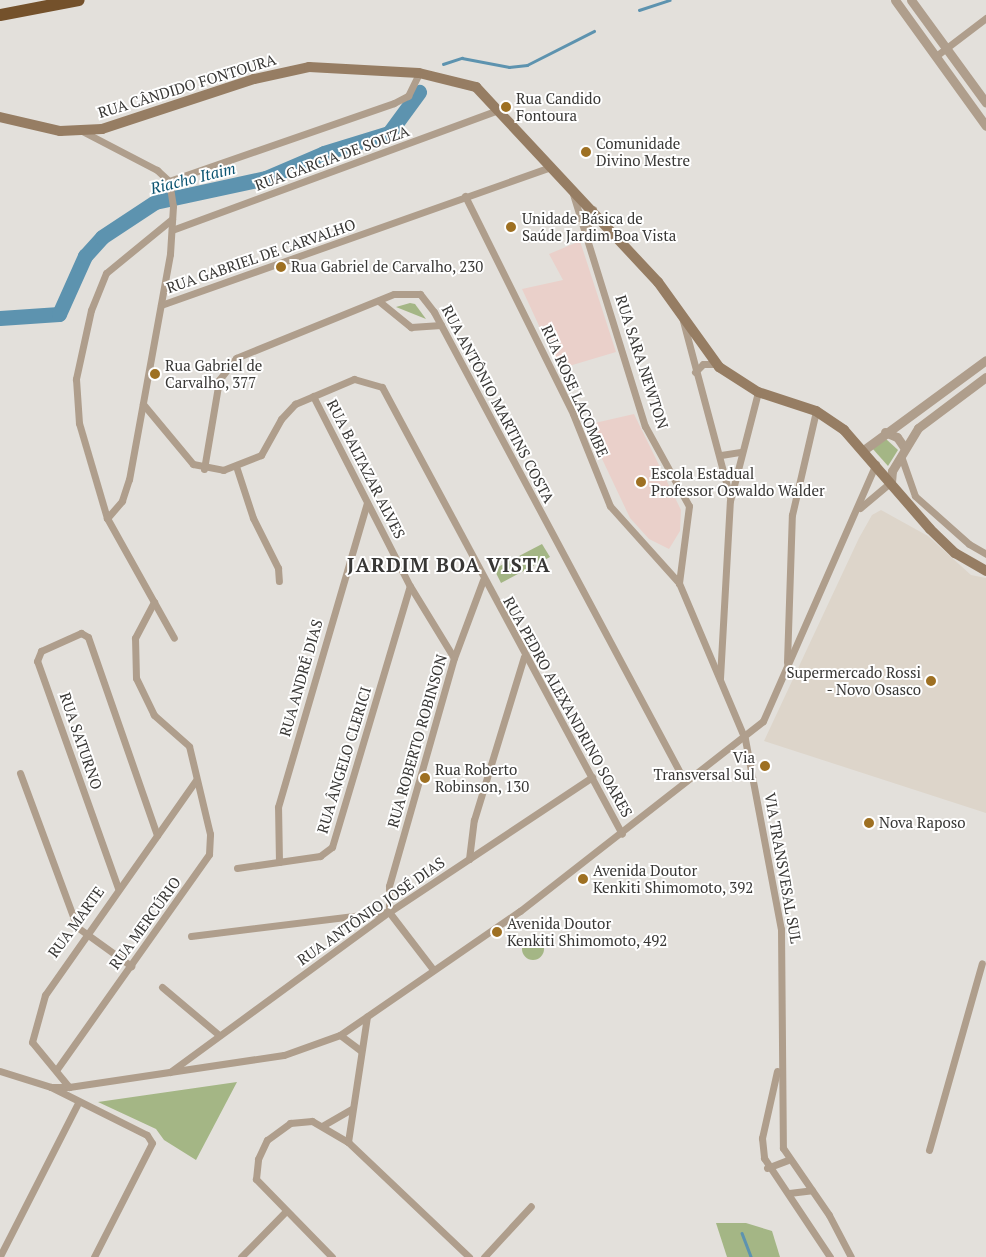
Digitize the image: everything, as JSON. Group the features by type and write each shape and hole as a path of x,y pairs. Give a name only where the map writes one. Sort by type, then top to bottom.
{"highway":[{"path":"0,16 19,14 79,0"},
{"path":"0,22 19,14"}],"main road":[{"name":"RUA CÂNDIDO FONTOURA","path":"0,117 82,131 118,125 284,70 352,66 419,73 476,87 500,109 550,167 593,208 682,315 715,364 758,392 816,411 865,449 891,482 955,553 986,571"}],"street":[{"path":"896,0 936,56 983,114 986,126"},
{"path":"911,0 986,103"},
{"path":"936,56 986,18"},
{"path":"169,181 394,103 408,96 419,73"},
{"name":"RUA GARCIA DE SOUZA","path":"172,230 500,109"},
{"path":"82,131 169,181 172,189 172,230 161,305"},
{"name":"RUA GABRIEL DE CARVALHO","path":"107,518 125,494 161,305 550,167"},
{"name":"RUA SARA NEWTON","path":"572,188 645,426 688,506 679,583"},
{"name":"RUA ROSE LACOMBE","path":"465,196 573,414 610,506 679,583"},
{"path":"586,233 593,208"},
{"path":"172,219 106,274 91,310 78,370 79,423 107,518 174,638"},
{"name":"RUA ANTÔNIO MARTINS COSTA","path":"204,469 219,380 229,364 294,331 380,302 400,293 420,294 441,325 684,780"},
{"path":"380,302 410,327 441,325"},
{"path":"682,315 695,372 720,455 730,501"},
{"path":"865,449 885,432 986,360"},
{"path":"695,372 703,364 715,364"},
{"path":"860,508 891,482 903,452 924,422 986,378"},
{"name":"RUA PEDRO ALEXANDRINO SOARES","path":"204,469 236,466 261,455 287,410 313,396 354,379 382,387 483,580 622,834"},
{"path":"719,681 730,501 741,452 758,392"},
{"name":"RUA BALTAZAR ALVES","path":"313,396 410,586 454,658"},
{"path":"143,404 187,459 204,469"},
{"path":"787,667 792,515 816,411"},
{"path":"885,432 897,437 915,496 968,544 986,554"},
{"path":"720,455 741,452"},
{"path":"51,1087 69,1087 284,1055 340,1035 432,968 520,911 622,834 684,780 745,739 768,715 787,667 860,508 876,462"},
{"path":"236,466 253,518 278,568 279,581"},
{"name":"RUA ANDRÉ DIAS","path":"279,862 278,807 367,503"},
{"name":"RUA ROBERTO ROBINSON","path":"389,912 389,886 454,658 483,580"},
{"name":"VIA TRANSVESAL SUL","path":"679,583 745,739 782,929 781,1139 788,1160 812,1190 851,1257"},
{"name":"RUA ÂNGELO CLERICI","path":"237,868 320,856 332,847 410,586"},
{"name":"RUA MERCÚRIO","path":"57,1069 209,854 210,834 186,740 154,715 136,678 134,638 154,602"},
{"name":"RUA SATURNO","path":"118,888 37,661 41,651 86,635 157,835"},
{"path":"469,859 474,820 524,656"},
{"path":"20,773 77,927 131,966"},
{"name":"RUA ANTÔNIO JOSÉ DIAS","path":"170,1072 389,912 592,777"},
{"name":"RUA MARTE","path":"69,1087 57,1069 34,1045 32,1037 50,983 196,780"},
{"path":"191,936 389,912 432,968"},
{"path":"929,1150 982,963"},
{"path":"162,987 219,1035"},
{"path":"348,1142 351,1108 367,1016"},
{"path":"340,1035 361,1051"},
{"name":"VIA TRANSVESAL SUL","path":"767,1168 762,1138 780,1063"},
{"path":"1,1072 51,1087 78,1103 147,1135 152,1143 94,1257"},
{"path":"0,1256 78,1103"},
{"path":"322,1126 351,1108"},
{"path":"332,1257 285,1212 256,1179 258,1159 267,1140 290,1123 322,1126 348,1142 469,1257"},
{"path":"788,1160 767,1168 789,1193 830,1257"},
{"path":"789,1193 812,1190"},
{"path":"484,1257 531,1206"},
{"path":"241,1257 285,1212"}],"shaded area":[{"path":"580,241 616,352 559,369 522,289 563,280 549,254"},
{"name":"Escola Estadual Professor Oswaldo Walder","path":"634,414 681,510 680,531 669,549 649,539 630,518 586,425"},
{"path":"881,510 928,536 971,575 986,578 986,813 764,741 859,538 872,515"}],"green space":[{"path":"410,303 415,304 426,319 396,307"},
{"path":"886,439 898,450 888,466 872,448"},
{"path":"542,544 550,557 501,583 494,569"},
{"path":"533,938 543,945 544,949 537,959 533,960 523,953 522,949 529,939"},
{"path":"237,1082 196,1160 164,1140 156,1129 98,1102"},
{"path":"716,1223 746,1223 772,1231 780,1257 727,1257"}],"waterway":[{"name":"Riacho Itaim","path":"639,10 669,0"},
{"name":"Riacho Itaim","path":"443,64 462,58 509,67 527,65 594,31"},
{"name":"Riacho Itaim","path":"0,318 59,314 85,256 102,237 155,202 266,178 324,153 389,133 419,92"},
{"path":"742,1233 751,1257"}],"place":[{"name":"Rua Candido Fontoura","path":"506,107"},
{"name":"Comunidade Divino Mestre","path":"586,152"},
{"name":"Unidade Básica de Saúde Jardim Boa Vista","path":"511,227"},
{"name":"Rua Gabriel de Carvalho, 230","path":"281,267"},
{"name":"Rua Gabriel de Carvalho, 377","path":"155,374"},
{"name":"Escola Estadual Professor Oswaldo Walder","path":"641,482"},
{"name":"Supermercado Rossi - Novo Osasco","path":"931,681"},
{"name":"Via Transversal Sul","path":"765,766"},
{"name":"Rua Roberto Robinson, 130","path":"425,778"},
{"name":"Nova Raposo","path":"869,823"},
{"name":"Avenida Doutor Kenkiti Shimomoto, 392","path":"583,879"},
{"name":"Avenida Doutor Kenkiti Shimomoto, 492","path":"497,932"}],"district":[{"name":"JARDIM BOA VISTA","path":"449,564"}]}
